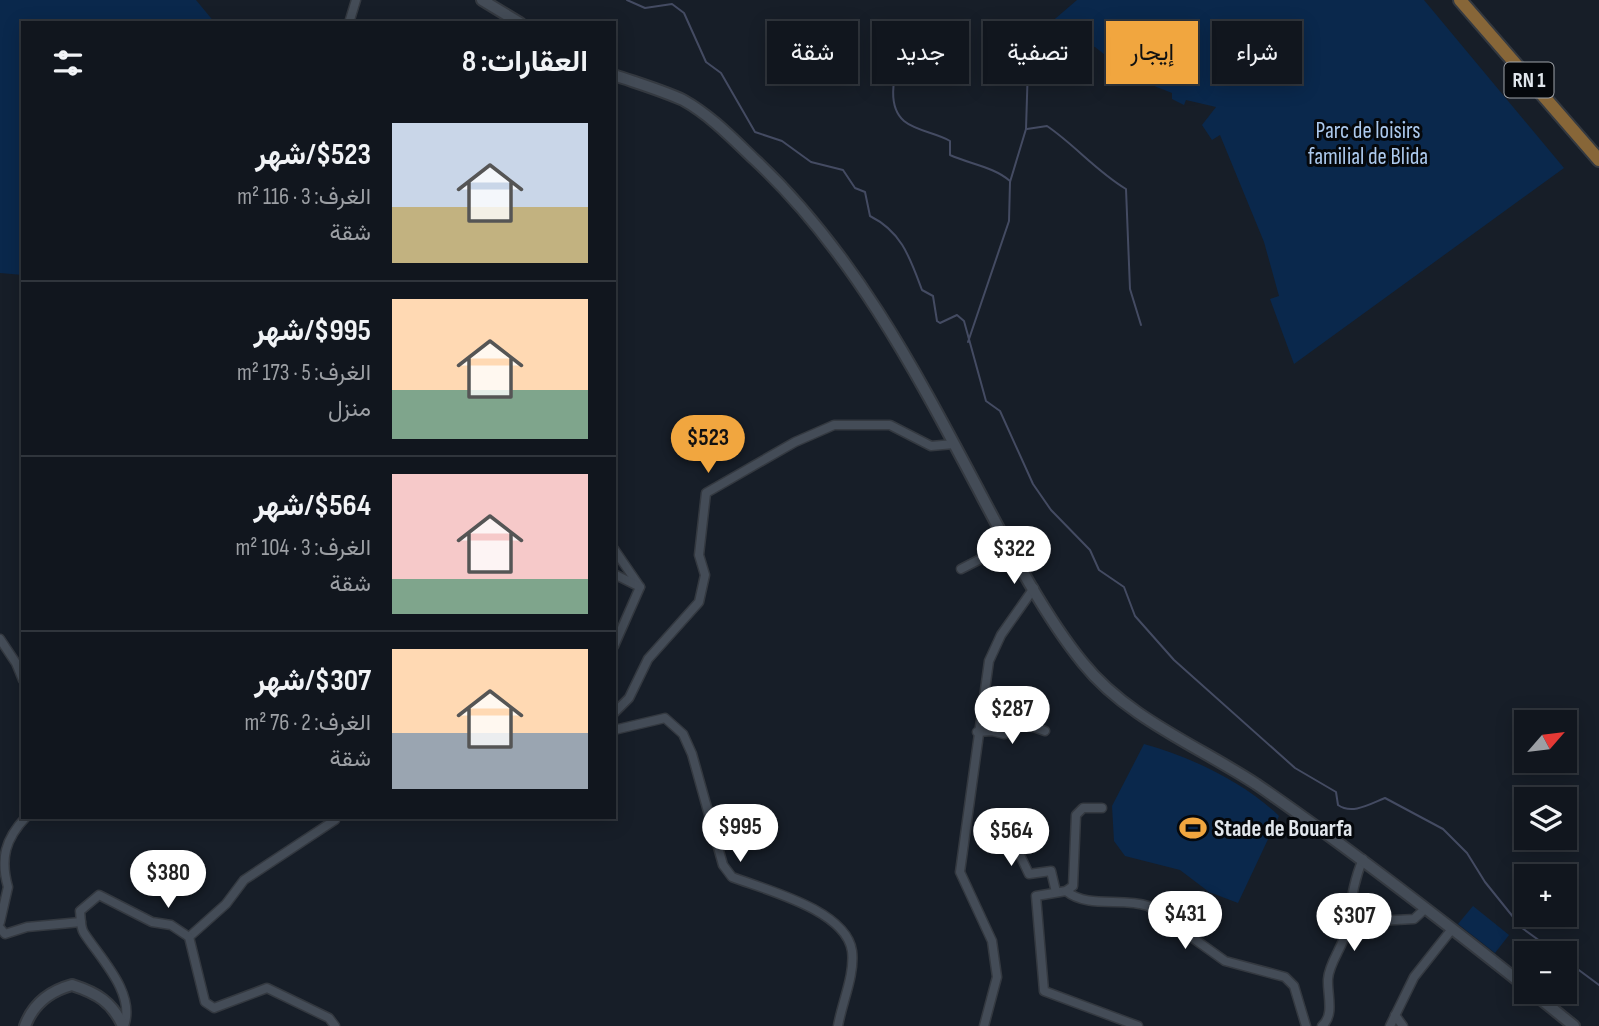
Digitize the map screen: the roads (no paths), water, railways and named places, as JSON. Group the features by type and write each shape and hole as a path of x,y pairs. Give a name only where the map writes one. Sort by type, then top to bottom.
{"main road":[{"name":"RN 1","path":"1460,0 1599,160"},
{"name":"RN 1","path":"1466,0 1599,153"}],"street":[{"path":"350,21 356,0"},
{"path":"482,0 517,21"},
{"path":"616,76 682,100 706,115 793,198 873,302 1008,545 1083,663 1109,689 1363,859 1514,978"},
{"path":"616,711 629,698 648,659 699,602 705,575 699,555 706,493 795,442 834,425 890,425 931,446 954,444"},
{"path":"961,569 1008,545"},
{"path":"616,552 640,587"},
{"path":"616,575 640,587"},
{"path":"616,641 640,587"},
{"path":"985,1026 997,977 992,942 960,872 977,732 989,662 1001,635 1034,588"},
{"path":"0,639 21,675"},
{"path":"616,730 665,718 683,734 692,754 723,866 732,877 820,910 845,937 852,949 852,968 838,1026"},
{"path":"977,732 992,730 1003,734 1010,719 1045,731"},
{"path":"1102,808 1083,808 1076,815 1073,886 1036,896 1044,991 1138,1026"},
{"path":"0,922 8,887 0,870 2,857 10,834 24,819"},
{"path":"189,937 226,904 244,880 334,819"},
{"path":"984,822 1009,832 1030,874 1051,871 1061,891 1075,898 1133,901 1148,906 1225,961 1285,977 1294,986 1306,1026"},
{"path":"1322,1026 1326,1023 1329,1007 1328,976 1347,928 1348,907 1363,859"},
{"path":"123,1026 127,1019 124,997 101,952 82,930 80,911 99,895 152,922 171,925 189,937 205,1002 214,1008 267,988 328,1018 335,1026"},
{"path":"1347,928 1377,921 1414,919 1426,908"},
{"path":"0,928 11,934 27,927 81,922"},
{"path":"1390,1026 1414,977 1452,929"},
{"path":"25,1026 29,1014 44,998 72,985 104,999 116,1012 123,1026"},
{"path":"1547,1004 1574,1026"},
{"path":"1395,1015 1404,1026"}],"waterway":[{"path":"627,0 645,8 672,4 684,13 706,62 721,73 755,132 782,141 811,162 843,170 855,188 865,192 870,216 881,222 897,238 909,257 922,290 933,296 937,321 940,323 957,315 964,321 986,401 1000,411 1033,484 1051,510 1090,550 1099,570 1124,587 1135,616 1174,660 1295,768 1336,792 1338,805 1355,809 1385,798 1443,829 1467,853 1485,882 1522,928 1540,941"},
{"path":"894,84 895,105 904,121 950,141 950,155 989,169 1010,181"},
{"path":"968,342 1009,221 1010,182 1026,129 1027,84"},
{"path":"1027,129 1047,126 1126,189 1130,289 1141,325"},
{"path":"1577,969 1599,985"}],"place":[{"name":"Stade de Bouarfa","path":"1193,828"}],"park label":[{"name":"Parc de loisirs familial de Blida","path":"1368,143"}]}
